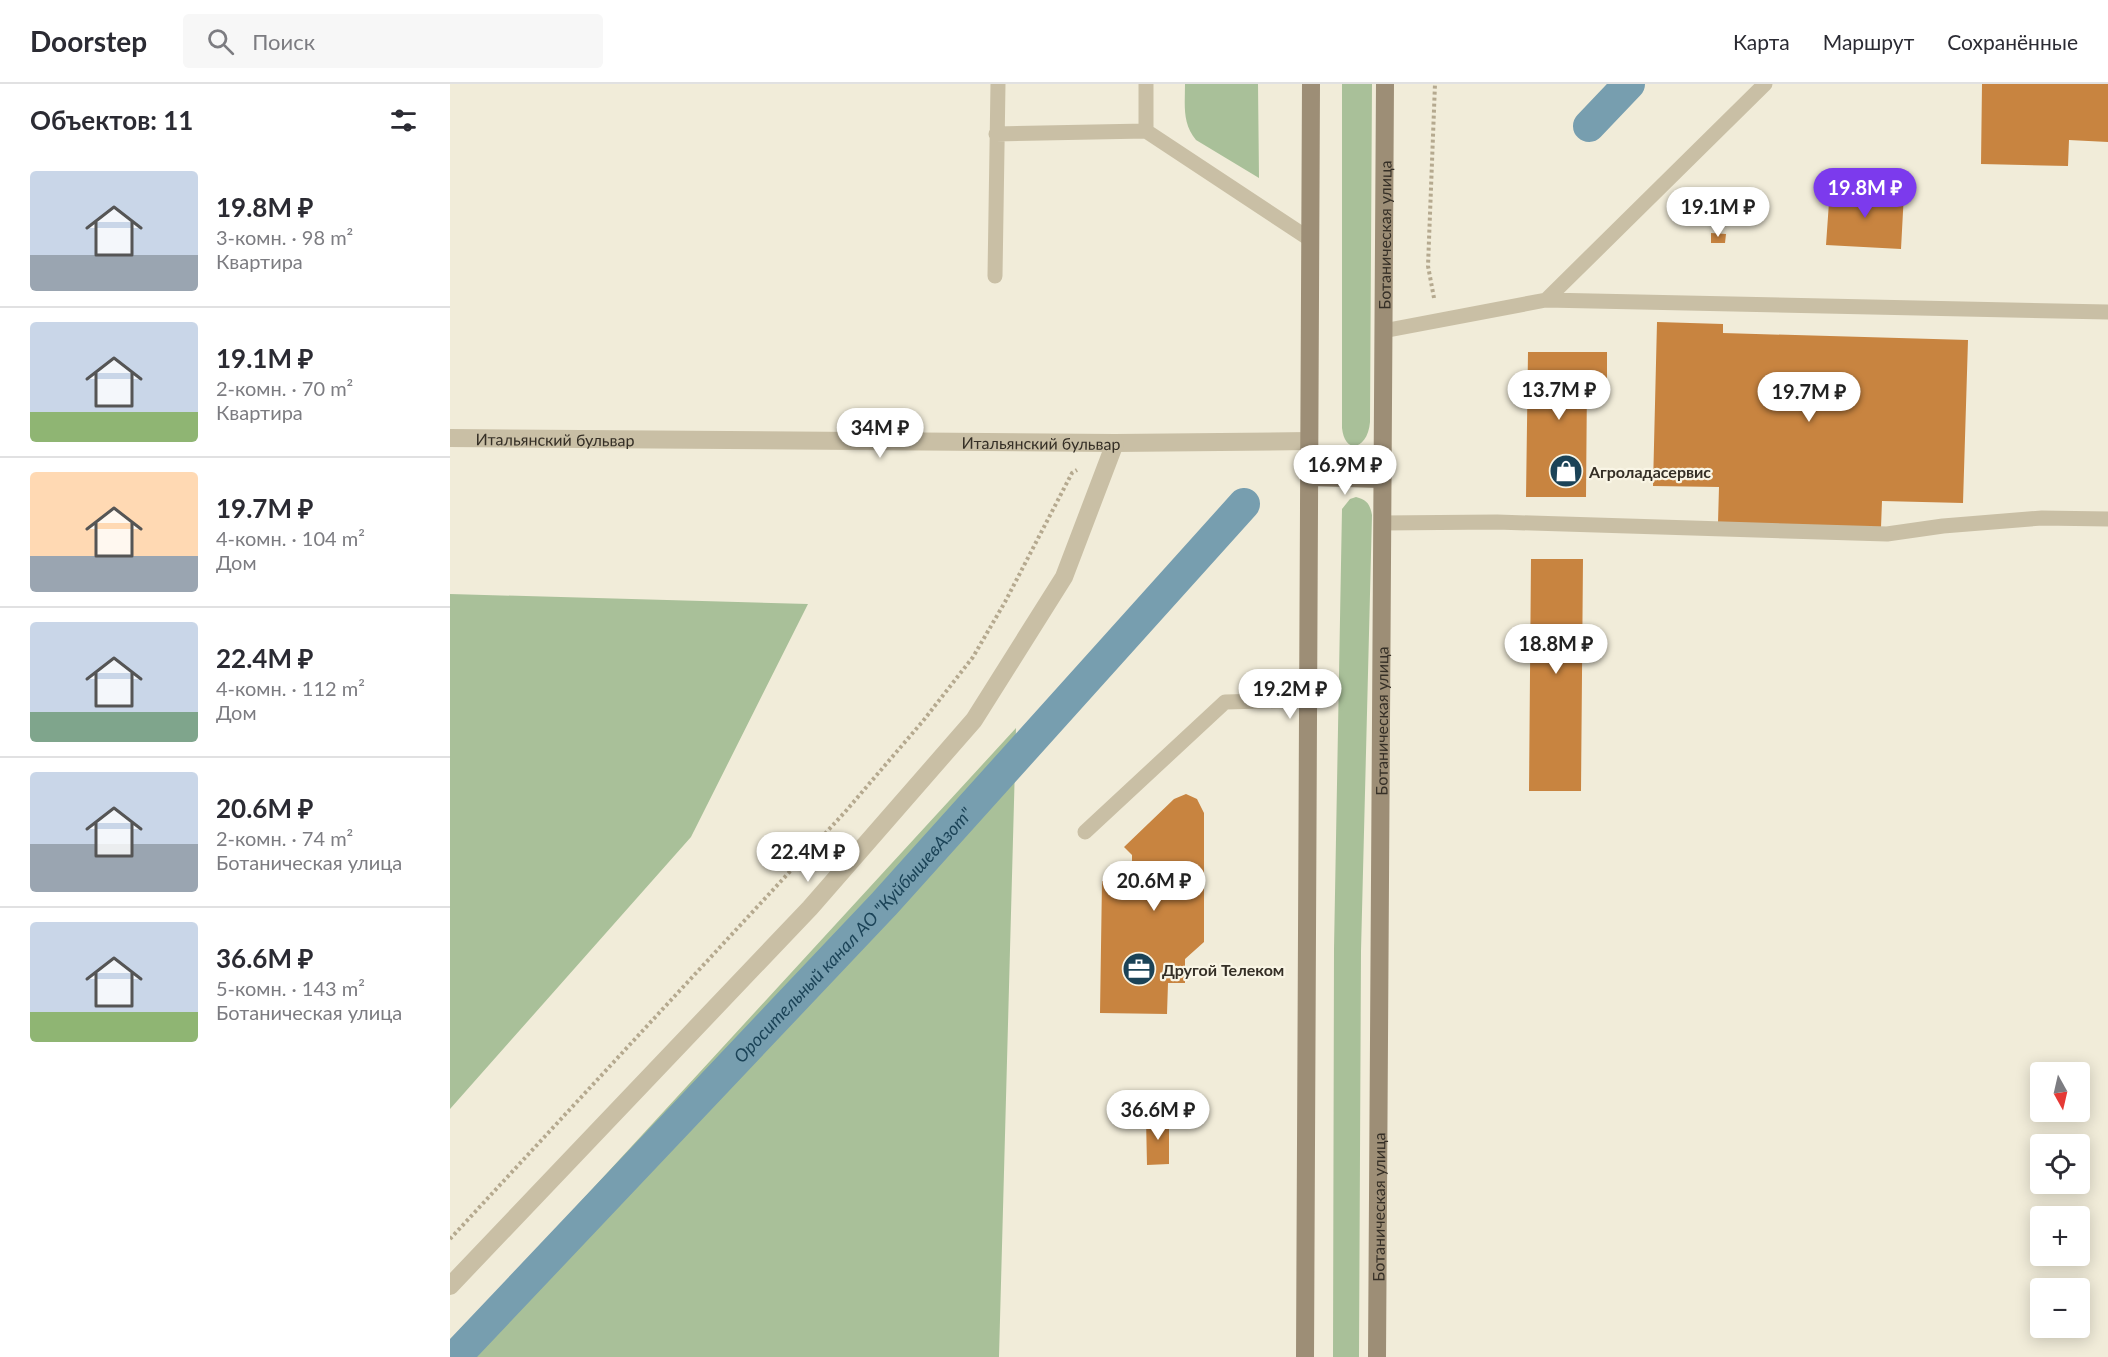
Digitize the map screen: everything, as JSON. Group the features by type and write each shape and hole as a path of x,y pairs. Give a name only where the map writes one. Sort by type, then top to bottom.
{"main road":[{"path":"1305,1357 1311,84"},
{"name":"Ботаническая улица","path":"1377,1357 1385,84"},
{"path":"1309,477 1382,478"}],"street":[{"name":"Итальянский бульвар","path":"450,438 1115,443 1309,441"},
{"path":"450,1286 810,908 974,720 1064,577 1115,443"}],"lane":[{"path":"995,276 998,84"},
{"path":"1146,84 1146,131"},
{"path":"1546,300 1765,84"},
{"path":"996,134 1146,131 1311,240"},
{"path":"1383,331 1546,300 2108,312"},
{"path":"1382,523 1497,522 1887,534 1943,526 2042,518 2108,519"},
{"path":"1085,831 1224,702 1308,700"}],"path":[{"path":"1435,84 1428,266 1439,321"},
{"path":"450,1239 844,812 923,721 973,657 1005,603 1072,473 1081,467"}],"green space":[{"path":"1185,84 1258,84 1259,178 1196,140 1186,120"},
{"path":"1342,84 1372,84 1370,422 1365,438 1356,446 1347,443 1342,428"},
{"path":"1356,497 1367,503 1372,515 1361,951 1359,1357 1333,1357 1334,949 1342,509 1350,499"},
{"path":"450,594 808,604 691,837 450,1109"},
{"path":"1016,728 999,1357 450,1357 450,1344"}],"building":[{"path":"1982,84 2108,84 2108,142 2069,140 2068,166 1981,164"},
{"path":"1830,188 1904,193 1901,249 1826,245"},
{"path":"1711,233 1726,234 1725,243 1711,243"},
{"path":"1657,322 1723,324 1723,333 1968,340 1963,503 1882,501 1881,528 1718,523 1719,487 1653,486"},
{"path":"1528,352 1607,352 1607,381 1587,380 1586,497 1526,497"},
{"path":"1531,559 1583,559 1581,791 1529,791"},
{"path":"1186,794 1197,799 1204,813 1204,942 1185,959 1185,983 1168,983 1167,1014 1100,1013 1102,881 1132,881 1132,855 1124,847 1174,799"},
{"path":"1146,1118 1169,1118 1169,1164 1147,1165"}],"waterway":[{"name":"Оросительный канал АО \"КуйбышевАзот\"","path":"1589,126 1629,84"},
{"name":"Оросительный канал АО \"КуйбышевАзот\"","path":"455,1357 884,904 1244,504"}],"place":[{"name":"Агроладасервис","path":"1566,471"},
{"name":"Другой Телеком","path":"1139,969"}]}
